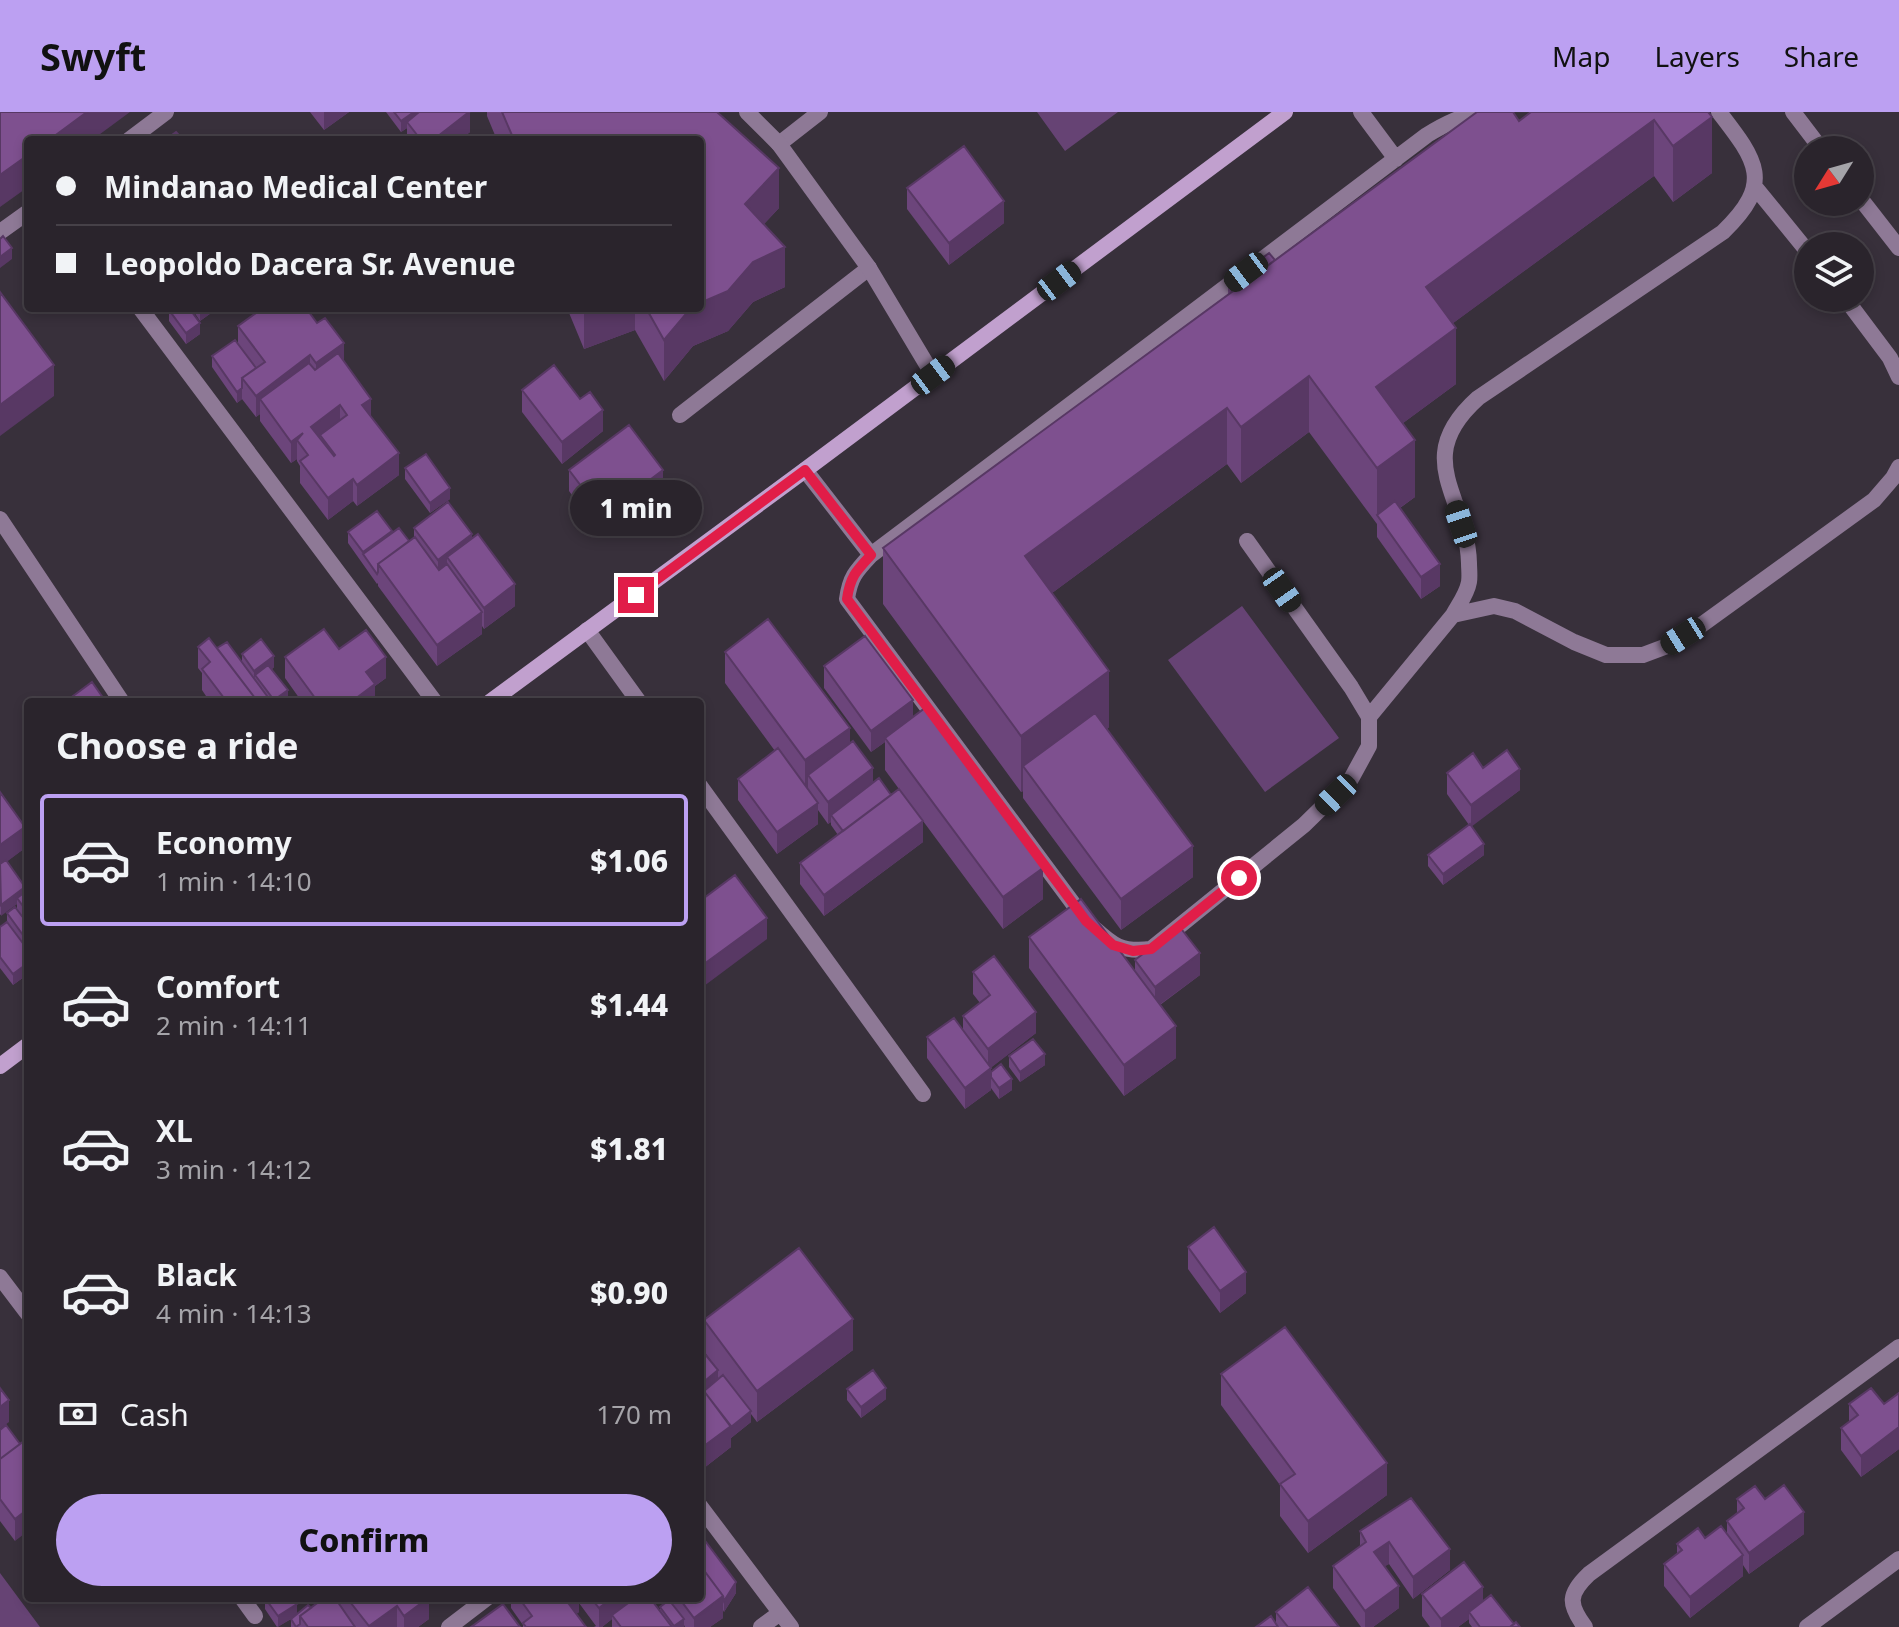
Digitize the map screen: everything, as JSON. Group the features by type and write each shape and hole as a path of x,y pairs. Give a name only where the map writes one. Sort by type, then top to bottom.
{"main road":[{"path":"495,698 1285,112"},
{"path":"0,1066 24,1048"}],"street":[{"path":"134,136 166,112"},
{"path":"747,112 779,144 869,268 933,375"},
{"path":"779,144 820,112"},
{"path":"1361,112 1396,159"},
{"path":"1247,541 1369,717 1369,746 1351,779 1304,825 1151,949 1133,951 1113,945 1086,921 847,599 849,583 871,555 1427,135 1449,122 1483,112"},
{"path":"1369,717 1453,615 1470,579 1469,546 1446,478 1443,452 1450,431 1461,413 1478,398 1723,232 1743,210 1755,187 1755,168 1745,145 1719,112"},
{"path":"1793,112 1811,136"},
{"path":"1755,187 1794,235"},
{"path":"0,232 24,215"},
{"path":"1874,216 1899,248"},
{"path":"680,415 869,268"},
{"path":"143,312 432,698"},
{"path":"1856,312 1890,358 1899,377"},
{"path":"1453,615 1494,606 1515,611 1606,655 1643,655 1667,646 1700,626 1874,500 1899,467"},
{"path":"805,470 871,555"},
{"path":"2,524 119,698"},
{"path":"587,630 636,698"},
{"path":"704,792 923,1094"},
{"path":"0,1277 24,1309"},
{"path":"1585,1627 1571,1604 1579,1584 1589,1574 1899,1347"},
{"path":"704,1511 791,1627"},
{"path":"1807,1627 1899,1559"},
{"path":"245,1602 255,1616"},
{"path":"449,1627 482,1602"},
{"path":"761,1627 780,1613"}],"shaded area":[{"path":"1037,112 1118,112 1065,151"},
{"path":"1242,606 1339,738 1265,792 1168,660"},
{"path":"0,1573 40,1627 0,1627"}],"building":[{"path":"0,112 87,112 54,136 24,136 24,158 0,175"},
{"path":"394,112 414,112 401,121"},
{"path":"419,112 469,112 438,136 418,136 407,122"},
{"path":"502,112 717,112 779,168 745,204 785,247 753,262 728,291 704,301 704,136 512,136"},
{"path":"1477,112 1513,112 1519,121 1531,112 1708,112 1712,117 1673,146 1654,120 1426,287 1456,328 1376,387 1415,440 1377,468 1309,376 1241,427 1227,408 1025,556 1109,671 1021,736 883,548"},
{"path":"964,146 1004,201 949,243 907,188"},
{"path":"3,236 12,248 0,257 0,239"},
{"path":"1269,253 1275,260 1234,291 1228,284"},
{"path":"0,292 54,365 0,405"},
{"path":"170,312 192,312 200,323 186,333"},
{"path":"257,312 309,312 317,323 325,318 344,343 316,363 310,355 256,396 242,378 265,362 238,326"},
{"path":"648,312 688,312 664,340"},
{"path":"235,340 256,368 242,378 242,388 237,392 212,356"},
{"path":"338,353 371,399 362,405 399,453 357,485 353,479 328,498 300,461 308,455 297,440 303,433 291,442 260,399 309,363 315,370","holes":["340,405 347,415 320,435 334,456 311,427"]},
{"path":"554,365 580,399 590,392 603,410 562,442 522,390"},
{"path":"629,425 663,470 603,515 569,470"},
{"path":"426,454 450,488 430,503 405,468"},
{"path":"1395,501 1440,564 1421,577 1377,515"},
{"path":"448,502 472,534 438,560 414,528"},
{"path":"377,511 392,531 363,552 348,532"},
{"path":"399,528 409,541 378,564 377,574 363,554"},
{"path":"478,534 515,584 484,608 447,557"},
{"path":"415,537 439,570 447,564 482,612 437,645 378,564"},
{"path":"768,619 850,728 805,760 725,652"},
{"path":"324,629 339,649 366,630 386,657 366,672 375,684 356,698 315,698 285,657"},
{"path":"865,636 913,700 871,731 824,666"},
{"path":"209,638 255,698 224,698 202,669 210,662 198,647"},
{"path":"261,639 274,656 254,671 242,654"},
{"path":"227,642 269,698 255,698 217,648"},
{"path":"268,665 288,690 272,698 255,675"},
{"path":"92,682 103,698 70,698"},
{"path":"925,708 1043,868 1003,897 885,738"},
{"path":"1095,713 1193,846 1121,899 1023,766"},
{"path":"853,741 873,768 828,802 808,775"},
{"path":"778,748 818,803 777,832 738,779"},
{"path":"1507,750 1520,769 1471,805 1447,773 1473,753 1483,768"},
{"path":"879,778 891,795 843,831 831,815"},
{"path":"899,789 923,821 824,895 800,863"},
{"path":"0,792 24,828 0,845"},
{"path":"1470,824 1484,844 1443,874 1428,855"},
{"path":"6,860 24,886 1,905 0,864"},
{"path":"735,875 767,918 704,964 704,898"},
{"path":"24,893 24,908 17,898"},
{"path":"1081,899 1176,1026 1124,1065 1029,937"},
{"path":"15,907 24,919 24,936 7,913"},
{"path":"7,922 24,945 24,966 13,974 0,957 0,927"},
{"path":"1179,926 1200,953 1155,987 1135,960"},
{"path":"994,956 1036,1012 988,1049 963,1016 990,995 973,972"},
{"path":"954,1018 991,1068 965,1088 927,1037"},
{"path":"1033,1039 1045,1054 1020,1072 1009,1056"},
{"path":"1001,1064 1012,1079 999,1088 991,1072"},
{"path":"1214,1227 1246,1272 1220,1291 1188,1247"},
{"path":"799,1248 853,1319 757,1391 704,1320"},
{"path":"1285,1327 1387,1463 1308,1521 1280,1484 1295,1474 1221,1374"},
{"path":"704,1353 718,1370 704,1382"},
{"path":"873,1370 886,1388 861,1407 847,1389"},
{"path":"723,1375 751,1411 731,1427 704,1391"},
{"path":"0,1388 9,1400 0,1407"},
{"path":"1871,1388 1884,1404 1899,1393 1899,1427 1861,1456 1841,1428 1858,1415 1849,1404"},
{"path":"704,1391 731,1426 704,1446"},
{"path":"6,1425 20,1444 0,1459 0,1430"},
{"path":"24,1441 24,1512 15,1519 0,1499 0,1459"},
{"path":"1784,1485 1804,1512 1749,1553 1727,1521 1744,1508 1737,1499 1755,1486 1765,1499"},
{"path":"1411,1498 1450,1549 1413,1577 1389,1542 1374,1552 1399,1586 1365,1611 1333,1566 1366,1542 1360,1531"},
{"path":"1721,1526 1743,1555 1690,1597 1664,1564 1682,1550 1677,1544 1698,1528 1705,1538"},
{"path":"704,1539 736,1582 724,1601 704,1570"},
{"path":"1464,1562 1483,1587 1441,1619 1422,1594"},
{"path":"704,1570 723,1596 694,1618 682,1602 704,1602"},
{"path":"1308,1587 1339,1627 1288,1627 1276,1612"},
{"path":"1491,1595 1514,1624 1510,1627 1480,1627 1469,1612"},
{"path":"268,1602 296,1602 297,1604 278,1616"},
{"path":"319,1602 338,1602 355,1627 308,1627 300,1616"},
{"path":"350,1602 423,1602 404,1616 397,1606 369,1626"},
{"path":"522,1602 567,1602 586,1627 526,1627 523,1623 532,1616"},
{"path":"630,1602 653,1602 672,1627 621,1627 612,1615"},
{"path":"671,1602 684,1619 674,1626 660,1607"},
{"path":"503,1604 520,1627 471,1627"},
{"path":"308,1605 311,1608 300,1616 300,1624 296,1627 291,1619"},
{"path":"1271,1616 1278,1627 1256,1627"}],"route":[{"path":"636,595 805,470 871,555 849,583 847,599 1086,921 1113,945 1133,951 1151,949 1239,878"}]}
